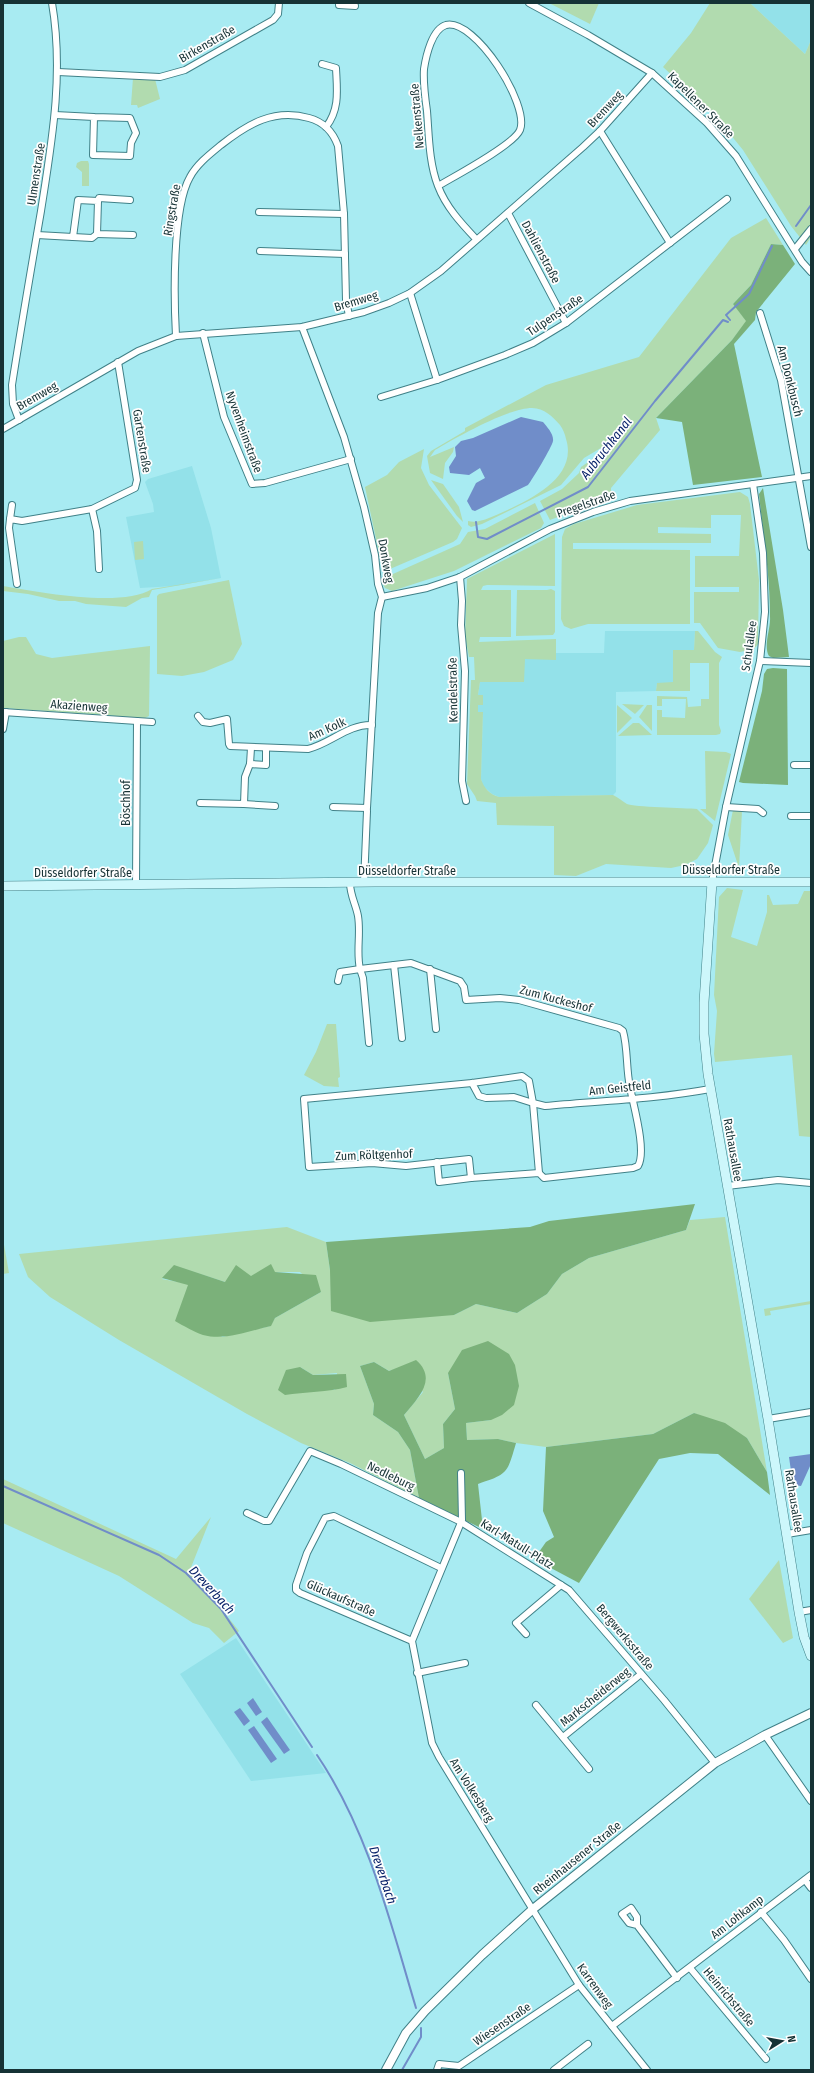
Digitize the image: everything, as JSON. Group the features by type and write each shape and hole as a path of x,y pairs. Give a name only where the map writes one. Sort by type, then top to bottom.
{"main road":[{"name":"Rathausallee","path":"712,882 704,1034 710,1089 768,1420 799,1612 804,1637 811,1656"},
{"name":"Düsseldorfer Straße","path":"3,886 350,883 811,882"}],"street":[{"name":"Ulmenstraße","path":"19,420 13,404 12,385 55,115 58,72 56,29 52,3"},
{"name":"Birkenstraße","path":"58,72 160,77 172,75 185,70 273,20 278,14 279,3"},
{"path":"339,3 339,5 355,6"},
{"name":"Kapellener Straße","path":"529,3 588,35 652,73 708,124 736,156 811,272"},
{"name":"Nelkenstraße","path":"438,186 494,152 515,137 520,130 520,117 515,98 499,66 486,50 467,32 458,25 451,24 444,26 438,31 430,48 424,69 424,87 431,157 438,186 447,205 476,239"},
{"path":"322,64 336,68 337,102 333,117 326,127"},
{"name":"Bremweg","path":"3,429 138,351 176,336 302,327 349,316 389,303 410,293 441,271 600,131 652,73"},
{"name":"Ringstraße","path":"176,336 174,310 176,255 180,214 189,178 210,154 249,124 264,118 282,114 298,115 318,121 335,137 338,146 344,214 346,300 349,316"},
{"path":"55,115 130,118 136,133 131,143 130,156 93,155 94,117"},
{"path":"600,131 670,243"},
{"path":"73,238 78,200 98,201 99,198 130,200"},
{"name":"Tulpenstraße","path":"381,397 437,380 533,343 566,323 727,199"},
{"path":"97,234 98,201"},
{"path":"259,212 344,214"},
{"name":"Dahlienstraße","path":"508,213 566,323"},
{"path":"795,249 811,229"},
{"path":"37,235 73,238 92,238 97,234 133,235"},
{"path":"260,251 344,254"},
{"path":"410,293 437,380"},
{"name":"Am Donkbusch","path":"760,313 781,380 799,478 809,520 811,547"},
{"name":"Donkweg","path":"302,327 331,399 351,459 364,507 374,555 378,584 382,597 378,613 364,883"},
{"name":"Nyvenheimstraße","path":"204,333 224,417 252,484 265,483 351,459"},
{"name":"Gartenstraße","path":"10,519 22,521 92,509 135,488 138,480 118,362"},
{"name":"Pregelstraße","path":"382,597 427,588 460,577 550,528 630,500 811,476"},
{"name":"Schulallee","path":"712,882 726,807 760,661 765,612 763,553 753,484"},
{"path":"12,505 8,528 17,584"},
{"path":"92,509 97,531 99,569"},
{"name":"Kendelstraße","path":"460,577 465,678 462,781 466,801"},
{"path":"760,661 811,663"},
{"name":"Akazienweg","path":"3,729 4,712 152,722"},
{"name":"Am Kolk","path":"198,716 203,722 210,723 227,719 230,746 266,749 308,749 316,747 347,731 366,725 372,725"},
{"name":"Böschhof","path":"136,885 137,721"},
{"path":"244,804 245,777 250,764 251,748"},
{"path":"250,764 266,765 266,749"},
{"path":"794,765 811,765"},
{"path":"200,803 275,806"},
{"path":"333,807 367,810"},
{"path":"726,807 758,809 763,813"},
{"path":"791,816 811,816"},
{"path":"350,883 350,893 358,916 358,959 363,978 369,1043"},
{"name":"Zum Kuckeshof","path":"338,981 340,972 411,963 460,981 464,987 466,1000 500,998 519,1000 620,1028 624,1036 630,1086 633,1098"},
{"path":"394,965 402,1038"},
{"path":"430,969 436,1029"},
{"path":"472,1083 526,1077 530,1081 539,1173 544,1178 638,1166 641,1158 633,1098"},
{"name":"Am Geistfeld","path":"472,1083 479,1096 486,1098 514,1097 544,1106 710,1089"},
{"name":"Zum Röltgenhof","path":"471,1178 469,1159 406,1166 372,1163 309,1167 304,1099 472,1083"},
{"path":"436,1162 439,1182 539,1173"},
{"path":"727,1186 778,1180 811,1183"},
{"path":"768,1420 811,1412"},
{"name":"Nedleburg","path":"247,1513 264,1521 269,1521 310,1451 341,1464 461,1522"},
{"path":"412,1641 461,1522 461,1473"},
{"name":"Glückaufstraße","path":"412,1641 296,1590 296,1585 308,1553 326,1518 334,1516 441,1568"},
{"name":"Karl-Matull-Platz","path":"461,1522 561,1585"},
{"path":"787,1534 811,1530"},
{"path":"526,1634 516,1623 561,1585"},
{"name":"Bergwerksstraße","path":"561,1585 581,1602 715,1763"},
{"path":"799,1612 811,1610"},
{"name":"Am Volkesberg","path":"412,1641 428,1728 439,1757 533,1909"},
{"path":"417,1673 465,1664"},
{"name":"Markscheiderweg","path":"563,1737 641,1674"},
{"name":"Markscheiderweg","path":"536,1705 589,1769"},
{"name":"Rheinhausener Straße","path":"386,2070 390,2059 406,2033 424,2011 533,1909 715,1763 765,1735 811,1713"},
{"path":"765,1735 811,1801"},
{"name":"Am Lohkamp","path":"612,2026 677,1978 761,1912 811,1876"},
{"path":"805,1880 811,1888"},
{"name":"Karrenweg","path":"533,1909 579,1985 647,2070"},
{"path":"761,1912 784,1940 811,1979"},
{"path":"637,1925 677,1978"},
{"name":"Heinrichstraße","path":"690,1968 766,2059"},
{"name":"Wiesenstraße","path":"437,2070 439,2064 458,2066 579,1985"},
{"path":"554,2070 588,2044"}],"shaded area":[{"path":"750,3 811,3 811,40 805,54"},
{"path":"521,417 543,422 553,438 549,450 528,485 475,511 472,510 467,501 476,483 485,478 480,468 469,475 450,473 449,467 456,456 455,447 461,441 473,438"},
{"path":"192,466 211,528 221,578 175,586 140,588 126,517 154,512 153,504 145,482 148,479"},
{"path":"605,631 695,631 694,650 673,683 657,683 656,691 616,692 616,792 613,795 499,797 492,794 483,786 481,779 483,712 478,712 478,705 483,705 478,695 480,682 525,659 556,658 556,653 604,653"},
{"path":"811,1454 811,1464 801,1486 793,1485 789,1457"},
{"path":"236,1638 326,1773 251,1781 180,1674"},
{"path":"253,1698 262,1712 256,1716 247,1703"},
{"path":"240,1708 250,1721 244,1726 234,1712"},
{"path":"267,1717 290,1750 284,1754 261,1722"},
{"path":"254,1726 277,1759 271,1763 248,1730"}],"green space":[{"path":"549,3 599,3 590,24"},
{"path":"710,3 750,3 805,54 811,40 811,237 806,245 791,226 743,150 712,112 663,67 691,33"},
{"path":"133,78 155,79 160,99 138,108 137,105 131,105"},
{"path":"81,161 88,161 89,164 89,186 82,186 82,172 76,167 77,163"},
{"path":"766,218 783,245 771,244 751,285 733,304 747,321 732,340 656,418 660,430 611,488 611,497 550,520 540,501 562,489 579,473 581,467 613,445 611,442 584,458 561,485 482,524 471,527 468,525 468,521 473,522 486,519 514,507 550,485 565,465 568,453 563,430 551,416 536,408 522,409 497,418 469,431 435,450 430,457 454,447 453,452 445,463 443,479 430,473 427,456 431,451 465,431 465,428 546,385 639,357 731,238"},
{"path":"771,244 783,245 795,264 756,312 755,320 734,344 762,477 693,485 682,422 656,418 732,340 746,321 733,304 751,285"},
{"path":"424,449 421,468 429,485 462,528 457,539 453,542 383,572 365,487 387,475 399,462"},
{"path":"431,480 443,484 459,507 463,522 457,516"},
{"path":"763,488 783,610 789,657 773,658 769,656 767,652 770,601 759,494"},
{"path":"740,492 748,497 750,504 759,580 758,644 754,649 740,652 718,648 700,623 694,623 694,592 739,592 739,587 695,587 695,556 739,556 741,515 711,515 711,528 658,527 658,533 711,534 711,543 573,543 573,549 690,550 690,624 588,624 571,629 564,626 561,619 562,537 565,529 574,524 637,505"},
{"path":"535,503 544,523 541,528 454,571 392,591 385,588 383,584 384,578 460,544 468,532 485,529"},
{"path":"555,534 555,586 487,585 483,586 481,590 511,590 511,637 480,637 479,642 556,639 556,660 525,659 524,682 480,682 478,695 483,695 483,705 478,705 478,712 483,712 482,782 485,788 495,796 499,797 613,795 631,805 697,809 713,825 708,843 697,859 685,865 671,868 606,864 576,876 554,875 554,826 497,825 496,803 477,801 467,784 471,680 475,680 474,657 469,657 465,636 467,579"},
{"path":"143,541 144,559 135,560 134,542"},
{"path":"221,578 152,590 149,597 142,598 126,607 86,604 75,601 59,601 28,594 3,591 3,586 79,597 121,597 138,595 152,589"},
{"path":"229,580 242,644 233,660 204,672 182,676 157,674 157,596 159,594"},
{"path":"551,589 555,591 555,632 553,635 516,636 517,590"},
{"path":"695,631 698,631 715,652 722,657 719,663 720,734 657,735 657,710 662,710 662,717 685,718 686,699 662,699 662,706 657,706 657,696 687,697 688,707 701,706 701,699 709,699 709,663 690,663 690,691 656,691 657,683 673,682 673,650 694,650"},
{"path":"26,637 36,654 52,658 150,646 149,716 145,718 3,708 3,641"},
{"path":"767,669 787,669 788,785 739,782 762,691 764,674"},
{"path":"622,704 644,705 635,714"},
{"path":"617,705 632,718 617,733"},
{"path":"647,705 652,705 652,731 639,717"},
{"path":"633,723 639,723 652,735 618,736"},
{"path":"705,751 726,752 731,754 715,821 700,809 706,809"},
{"path":"733,810 742,811 739,868 728,835"},
{"path":"727,888 743,890 731,937 757,946 767,912 767,895 769,895 773,905 798,904 804,891 811,891 811,1137 799,1136 792,1055 715,1062 714,1054 717,1011 714,995 719,897"},
{"path":"327,1024 336,1024 340,1077 338,1078 339,1087 324,1086 304,1075 316,1052"},
{"path":"695,1204 686,1230 589,1258 562,1274 547,1294 517,1313 476,1304 454,1315 370,1322 331,1311 330,1270 326,1242 530,1227 549,1221"},
{"path":"725,1217 767,1472 747,1438 694,1413 653,1434 546,1447 498,1439 467,1440 466,1423 491,1420 448,1373 455,1409 443,1424 444,1448 425,1459 404,1415 423,1392 399,1368 389,1371 374,1362 360,1366 374,1404 373,1415 398,1432 410,1450 419,1498 350,1463 301,1443 247,1414 119,1340 50,1297 28,1277 19,1254 287,1227 326,1242 330,1270 454,1315 476,1304 517,1313 547,1294 562,1274 589,1258 686,1230 690,1220","holes":["175,1266 225,1282 274,1272 300,1272 321,1292 275,1318 270,1326 222,1337 185,1296 189,1284 162,1279","300,1367 313,1375 337,1373 335,1390 323,1390"]},
{"path":"3,1239 9,1273 3,1274"},
{"path":"271,1264 275,1272 316,1275 321,1292 275,1318 271,1326 237,1335 211,1337 193,1331 175,1321 188,1285 162,1278 174,1265 225,1282 236,1265 251,1276"},
{"path":"811,1301 811,1304 770,1311 771,1315 765,1316 764,1309"},
{"path":"488,1341 509,1354 515,1365 519,1386 514,1405 502,1415 491,1420 466,1423 467,1440 498,1439 516,1443 508,1467 505,1471 495,1478 478,1484 483,1529 419,1498 410,1450 398,1432 373,1415 374,1404 360,1366 374,1362 389,1371 416,1360 422,1367 426,1381 424,1388 404,1415 425,1459 444,1448 443,1424 455,1409 448,1373 462,1350"},
{"path":"300,1367 313,1375 346,1374 347,1387 285,1395 278,1390 286,1370"},
{"path":"694,1413 725,1423 747,1438 767,1472 770,1495 718,1454 690,1453 659,1459 579,1583 534,1559 546,1542 554,1537 543,1511 546,1447 653,1434"},
{"path":"3,1479 176,1559 211,1517 190,1570 239,1631 224,1643 209,1628 193,1623 119,1576 3,1523"},
{"path":"779,1560 793,1638 783,1643 749,1599"}],"waterway":[{"name":"Aubruchkanal","path":"796,226 811,205"},
{"name":"Aubruchkanal","path":"730,320 726,315 749,294 772,246"},
{"name":"Aubruchkanal","path":"476,522 478,537 487,539 588,487 655,401 723,320 728,322"},
{"name":"Dreverbach","path":"3,1486 159,1555 186,1573 221,1609 312,1747"},
{"name":"Dreverbach","path":"317,1755 335,1784 364,1845 387,1909 416,2008"},
{"name":"Dreverbach","path":"402,2070 421,2037 421,2028"}]}
